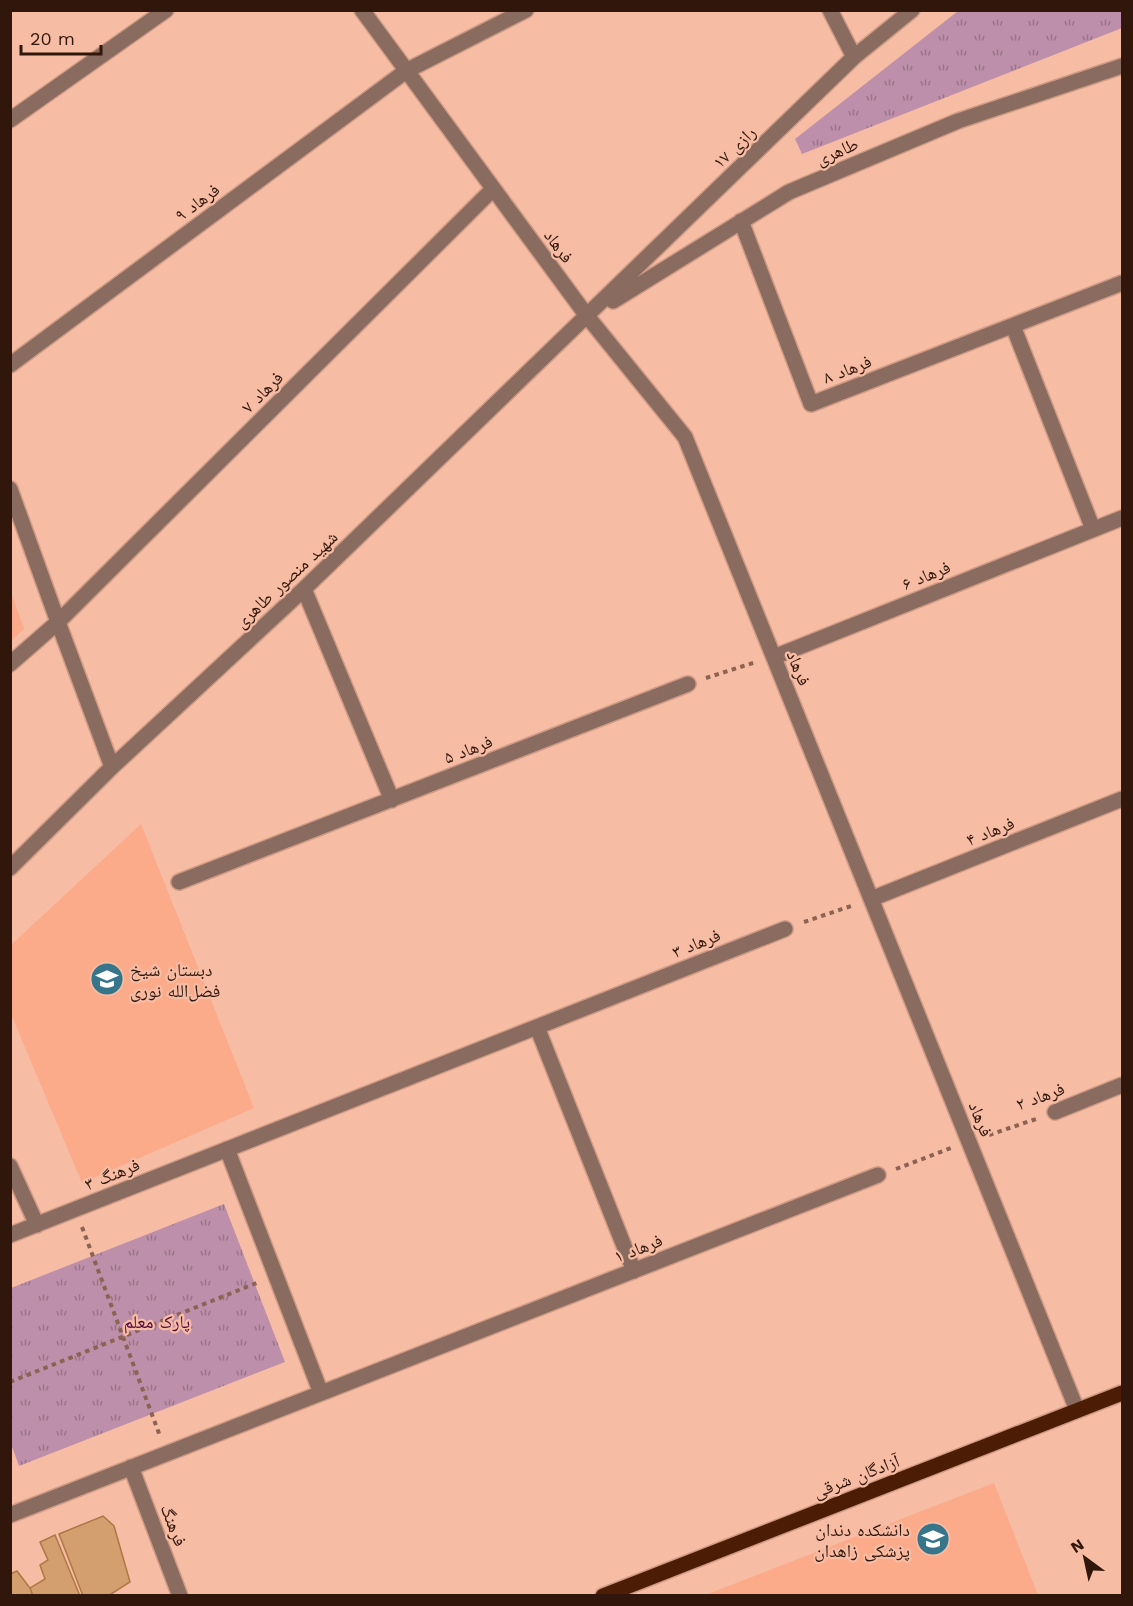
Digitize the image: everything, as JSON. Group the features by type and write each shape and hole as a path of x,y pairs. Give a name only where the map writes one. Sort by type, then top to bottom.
{"main road":[{"name":"آزادگان شرقی","path":"603,1596 1122,1392"}],"street":[{"path":"10,120 166,10"},
{"name":"فرهاد","path":"362,10 587,316 685,437 1077,1410"},
{"name":"فرهاد ۹","path":"10,365 406,71 526,10"},
{"path":"830,10 854,57"},
{"name":"رازی ۱۷","path":"587,316 854,57 912,10"},
{"name":"طاهری","path":"587,316 789,192 958,121 1122,66"},
{"name":"فرهاد ۷","path":"10,664 58,622 493,189"},
{"name":"فرهاد ۸","path":"741,221 811,404 1013,326"},
{"path":"1093,530 1013,326 1122,283"},
{"name":"شهید منصور طاهری","path":"10,868 112,767 304,589 587,316"},
{"path":"10,489 112,767"},
{"name":"فرهاد ۶","path":"774,657 1122,518"},
{"path":"304,589 392,800"},
{"name":"فرهاد ۵","path":"179,882 688,684"},
{"name":"فرهاد ۴","path":"872,899 1122,799"},
{"name":"فرهاد ۳","path":"227,1149 785,929"},
{"path":"537,1027 634,1271"},
{"name":"فرهاد ۲","path":"1055,1112 1122,1085"},
{"path":"227,1149 321,1393"},
{"name":"فرهنگ ۳","path":"10,1235 227,1149"},
{"path":"10,1166 37,1225"},
{"name":"فرهاد ۱","path":"10,1515 878,1175"},
{"name":"فرهنگ","path":"131,1467 180,1596"}],"path":[{"path":"688,684 774,657"},
{"path":"785,929 872,899"},
{"name":"فرهاد ۲","path":"969,1141 1055,1112"},
{"path":"878,1175 969,1141"},
{"path":"75,1210 167,1454"},
{"path":"10,1382 276,1275"}],"shaded area":[{"path":"11,592 24,629 10,641"},
{"name":"دبستان شیخ فضل‌الله نوری","path":"141,824 254,1108 82,1183 11,1014 11,945"},
{"name":"دانشکده دندان پزشکی زاهدان","path":"994,1483 1038,1595 705,1595"}],"green space":[{"path":"958,11 1122,11 1122,28 802,154 795,139"},
{"name":"پارک معلم","path":"224,1204 285,1362 19,1466 11,1444 11,1288"}],"building":[{"path":"103,1516 114,1526 130,1582 108,1596 83,1596 59,1534"},
{"path":"55,1535 80,1596 33,1596 30,1588 45,1579 40,1565 48,1560 40,1542"},
{"path":"17,1571 33,1596 10,1596 10,1574"}],"place":[{"name":"دبستان شیخ فضل‌الله نوری","path":"107,979"},
{"name":"دانشکده دندان پزشکی زاهدان","path":"933,1539"}]}
